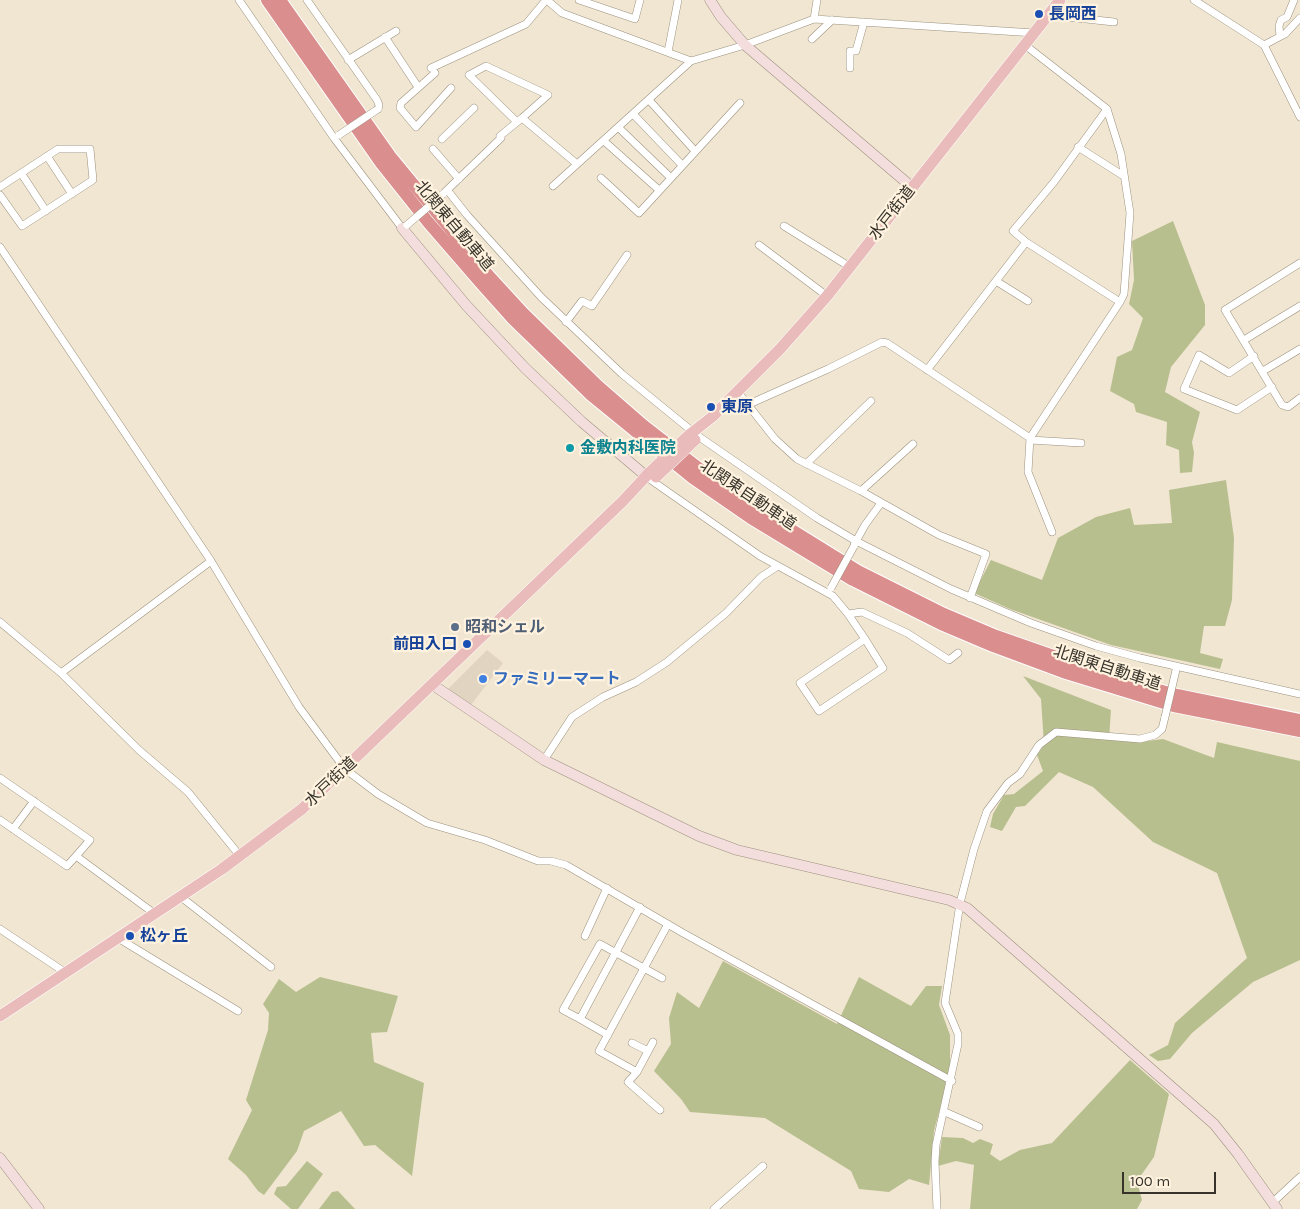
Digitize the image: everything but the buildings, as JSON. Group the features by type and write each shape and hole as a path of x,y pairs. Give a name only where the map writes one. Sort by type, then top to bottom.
{"highway":[{"name":"北関東自動車道","path":"266,0 381,163 428,222 513,319 590,394 693,478 751,518 854,580 941,624 984,643 1063,672 1165,704 1300,731"},
{"name":"北関東自動車道","path":"280,0 390,156 489,276 529,319 598,386 644,426 701,470 765,514 858,571 944,614 988,632 1122,680 1203,701 1300,720"}],"main road":[{"name":"水戸街道","path":"0,1016 181,897 240,856 302,809 623,501 694,436 780,349 827,296 1060,0"}],"street":[{"path":"239,0 336,136 405,227 466,305 525,368 582,422 728,535 778,566 829,591 848,614 865,639 883,668 819,711 800,683 865,639"},
{"path":"307,0 379,105 378,108 336,136"},
{"path":"451,88 416,127 400,108 401,103 433,70 526,24 547,0 562,13 691,61"},
{"path":"579,0 635,19 640,0"},
{"path":"668,52 678,0"},
{"path":"710,0 720,17 745,45 913,188"},
{"path":"814,19 817,0"},
{"path":"1194,0 1264,45 1300,117"},
{"path":"1280,36 1279,26 1281,20 1287,17 1294,0"},
{"path":"1049,15 1114,22"},
{"path":"1264,45 1280,36 1300,18"},
{"path":"553,186 634,115 691,61 745,45 814,19 1035,33"},
{"path":"812,39 832,20"},
{"path":"850,68 850,51 856,51 864,22"},
{"path":"348,60 396,30"},
{"path":"384,37 418,87"},
{"path":"1025,45 1107,109 1121,154 1122,175 1130,213 1126,266 1120,302 1030,439 1028,472 1052,532"},
{"path":"405,227 446,192 501,137 520,120 548,95 486,66 468,75 520,120 577,164"},
{"path":"649,100 696,150"},
{"path":"601,178 638,213 740,103"},
{"path":"442,139 474,108"},
{"path":"1107,109 1054,182 1013,231 1026,242 1120,302"},
{"path":"634,115 682,165"},
{"path":"619,128 671,178"},
{"path":"604,141 659,190"},
{"path":"1078,147 1122,175"},
{"path":"0,187 58,149 90,150 93,180 22,226 0,195"},
{"path":"434,149 459,179"},
{"path":"47,156 72,194"},
{"path":"21,173 46,210"},
{"path":"446,192 566,322 622,374 694,436 855,544 970,598 1031,623 1096,646 1176,668 1300,694"},
{"path":"784,226 850,267"},
{"path":"927,370 1026,242"},
{"path":"759,245 827,296"},
{"path":"0,247 211,561 299,707 345,769 378,794 427,822 485,840 538,861 551,861 566,865 668,924 952,1081"},
{"path":"566,322 582,301 592,306 627,255"},
{"path":"1300,263 1225,310 1282,405 1288,407 1300,398"},
{"path":"996,281 1028,301"},
{"path":"1244,340 1300,306"},
{"path":"747,405 820,373 882,342 1030,439 1081,444"},
{"path":"1263,371 1300,349"},
{"path":"1254,356 1230,373 1199,355 1184,389 1237,410 1272,387"},
{"path":"737,391 789,454 862,491 939,535 986,554 970,598"},
{"path":"806,464 871,401"},
{"path":"862,491 913,444"},
{"path":"829,591 864,525 881,503"},
{"path":"61,673 211,561"},
{"path":"544,760 572,717 603,697 636,682 667,662 726,613 762,577 778,566"},
{"path":"848,614 862,612 907,633 949,660 958,653"},
{"path":"0,622 61,673 139,750 188,792 240,856"},
{"path":"937,1209 934,1162 952,1081 958,1034 945,1003 960,903 974,849 987,811 1008,783 1020,774 1039,745 1056,732 1140,739 1155,735 1162,729 1176,668"},
{"path":"433,685 544,760 593,786 718,844 960,903 984,921 1214,1124 1238,1154 1274,1207 1300,1177"},
{"path":"0,778 90,840 66,866 0,820"},
{"path":"13,829 34,801"},
{"path":"76,856 155,914"},
{"path":"585,936 607,888"},
{"path":"181,897 271,967"},
{"path":"580,1019 640,907"},
{"path":"637,1072 599,1051 668,924"},
{"path":"0,929 66,973"},
{"path":"118,938 238,1011"},
{"path":"608,1035 563,1010 600,944 662,978"},
{"path":"653,1042 637,1072 628,1082 660,1110"},
{"path":"632,1044 648,1051"},
{"path":"945,1112 979,1127"},
{"path":"0,1158 39,1209"},
{"path":"714,1209 763,1166"}],"shaded area":[{"path":"487,650 503,663 471,705 448,689"}],"green space":[{"path":"1173,221 1205,305 1205,325 1171,367 1165,392 1200,412 1192,442 1194,453 1192,472 1180,473 1179,450 1166,445 1167,422 1136,412 1134,404 1110,391 1117,357 1132,350 1143,318 1129,304 1134,280 1132,241"},
{"path":"1226,480 1234,538 1232,600 1225,626 1204,626 1200,653 1223,659 1220,669 1111,645 1010,609 974,593 991,560 1042,580 1058,538 1096,517 1130,508 1134,525 1172,523 1169,490"},
{"path":"1023,676 1111,710 1109,739 1140,742 1163,739 1214,758 1217,742 1300,761 1300,960 1253,982 1192,1033 1170,1059 1158,1061 1149,1055 1168,1045 1175,1023 1247,958 1217,873 1153,842 1093,787 1059,772 1025,806 1016,807 1002,831 990,827 993,814 1004,795 1014,794 1043,771 1037,755 1044,745 1041,699"},
{"path":"723,961 837,1024 859,977 911,1006 926,986 942,986 939,1005 950,1035 950,1071 934,1131 929,1185 909,1179 889,1192 859,1189 851,1171 765,1118 690,1112 681,1099 654,1071 671,1044 669,1018 677,992 699,1008"},
{"path":"320,977 398,996 387,1032 371,1033 374,1062 424,1083 412,1176 375,1145 364,1146 341,1111 304,1131 297,1151 264,1195 228,1159 252,1110 246,1100 268,1030 269,1013 263,1004 279,979 296,992"},
{"path":"1130,1060 1169,1094 1154,1157 1137,1181 1142,1200 1137,1209 970,1209 974,1165 956,1161 938,1166 942,1137 963,1138 973,1143 980,1139 993,1144 990,1154 1000,1161 1020,1150 1052,1143"},
{"path":"307,1161 323,1174 298,1209 291,1209 274,1194 277,1187 286,1186"},
{"path":"338,1191 355,1209 319,1209 332,1192"}],"place":[{"name":"長岡西","path":"1039,14"},
{"name":"東原","path":"711,407"},
{"name":"金敷内科医院","path":"570,448"},
{"name":"昭和シェル","path":"455,627"},
{"name":"前田入口","path":"467,644"},
{"name":"ファミリーマート","path":"483,679"},
{"name":"松ヶ丘","path":"130,936"}]}
